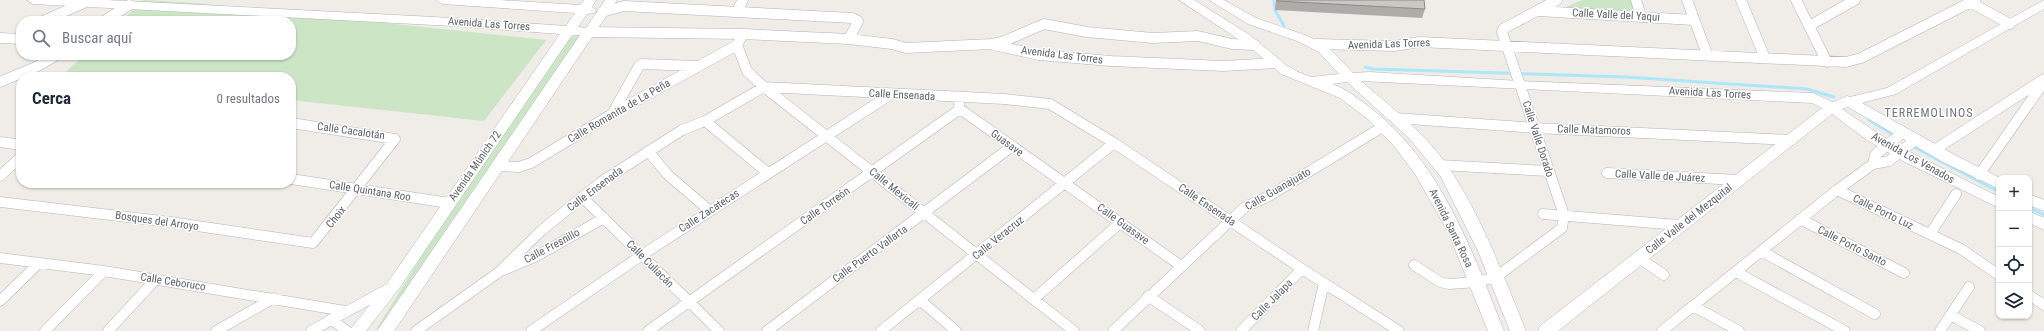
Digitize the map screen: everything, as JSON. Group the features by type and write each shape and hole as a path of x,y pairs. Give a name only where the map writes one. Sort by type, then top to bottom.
{"street":[{"name":"Avenida Las Torres","path":"33,0 129,5 157,3 588,32 743,34 849,39 911,48 992,44 1002,42 1044,24 1087,32 1153,38 1198,36 1232,44 1259,48"},
{"name":"Avenida Las Torres","path":"442,0 587,5 602,12 624,6 852,18 858,22 849,39"},
{"name":"Avenida Múnich 72","path":"385,331 611,0"},
{"path":"741,12 739,7 743,0"},
{"name":"Avenida Santa Rosa","path":"1185,0 1259,48 1276,63 1291,73 1346,96 1414,135 1439,165 1464,208 1496,277 1518,331"},
{"name":"Avenida Santa Rosa","path":"1215,0 1252,21 1278,32 1316,44 1329,54 1390,122 1431,186 1453,228 1477,282 1496,331"},
{"name":"Calle Valle Dorado","path":"1557,0 1503,29 1502,32 1564,215"},
{"path":"1636,0 1641,16"},
{"path":"1687,0 1707,54"},
{"path":"1741,0 1765,58"},
{"path":"1796,0 1827,62"},
{"path":"1809,26 1855,0"},
{"path":"1961,0 1974,1 2010,24"},
{"name":"Avenida Las Torres","path":"1316,44 1394,46 1420,42 1707,54 1846,62 1861,58 1974,1"},
{"path":"54,16 86,2"},
{"path":"1832,107 1891,91 2044,4"},
{"path":"112,16 129,5"},
{"name":"Avenida Múnich 72","path":"357,331 393,286 587,5"},
{"name":"Calle Valle del Yaqui","path":"1538,11 1694,20"},
{"path":"1259,48 1267,37 1278,32"},
{"path":"2,38 16,33"},
{"path":"737,45 743,34"},
{"path":"2,38 16,39"},
{"name":"Avenida Las Torres","path":"992,44 1039,55 1111,61 1223,66 1276,63"},
{"name":"Calle Romanita de La Peña","path":"499,166 519,167 531,163 612,114 737,45"},
{"name":"Calle Mexicali","path":"737,45 747,71 764,87 1074,331"},
{"path":"24,72 48,60"},
{"path":"612,114 639,66 642,64 697,66"},
{"path":"0,82 16,75"},
{"name":"Avenida Las Torres","path":"1349,77 1518,78 1813,98 1832,107"},
{"name":"Avenida Santa Rosa","path":"1312,81 1349,77"},
{"path":"1934,150 2044,80"},
{"path":"1979,174 2044,80"},
{"name":"Calle Ensenada","path":"416,331 499,272 542,230 582,197 648,151 682,130 705,121 764,87 890,95 958,97 1050,104 1114,143 1302,269 1399,331"},
{"name":"Calle Zacatecas","path":"531,331 642,255 890,95"},
{"path":"958,97 960,109"},
{"name":"Avenida Los Venados","path":"1847,102 1901,142 1996,201"},
{"name":"Avenida Los Venados","path":"1832,107 1856,126 1901,142 1934,150 1996,182"},
{"name":"Calle Valle del Mezquital","path":"1546,331 1679,225 1792,140 1832,107"},
{"name":"Guasave","path":"960,109 1011,147 1065,183"},
{"name":"Calle Torreón","path":"648,331 873,173 960,109"},
{"path":"705,121 768,173"},
{"name":"Calle Matamoros","path":"1390,122 1792,140"},
{"name":"Calle Guanajuato","path":"1113,331 1148,296 1245,207 1269,196 1390,122"},
{"name":"Calle Cacalotán","path":"296,124 395,139 358,189"},
{"path":"0,142 16,144"},
{"path":"1873,164 1875,155 1901,142"},
{"path":"1662,331 1837,190 1873,164 1889,161 1901,142"},
{"name":"Calle Veracruz","path":"881,331 1114,143"},
{"name":"Calle Puerto Vallarta","path":"767,331 1011,147"},
{"path":"648,151 668,175 710,211"},
{"path":"0,176 16,162"},
{"path":"1439,165 1549,171"},
{"name":"Calle Valle de Juárez","path":"1607,173 1738,180"},
{"name":"Calle Quintana Roo","path":"296,180 449,203"},
{"name":"Calle Guasave","path":"1065,183 1181,266"},
{"name":"Choix","path":"313,244 358,189"},
{"name":"Calle Porto Luz","path":"1837,190 1965,252 1996,273"},
{"path":"1930,234 1956,194"},
{"name":"Calle Culiacán","path":"582,197 719,331"},
{"path":"2032,200 2044,206"},
{"name":"Bosques del Arroyo","path":"0,202 170,222 313,244"},
{"path":"1543,214 1679,225"},
{"path":"1414,265 1440,282 1448,284 1477,282 1496,277 1556,234 1564,224 1564,215"},
{"name":"Calle Fresnillo","path":"499,272 535,257 604,218"},
{"path":"2032,218 2044,224"},
{"name":"Calle Porto Santo","path":"1800,219 1904,273"},
{"path":"1034,299 1121,222"},
{"path":"1761,251 1875,314"},
{"name":"Calle Ceboruco","path":"0,258 38,264 104,271 346,311"},
{"path":"1639,258 1664,275"},
{"path":"0,301 38,264"},
{"name":"Calle Jalapa","path":"1241,331 1302,269"},
{"path":"45,331 104,271"},
{"path":"1736,272 1845,331"},
{"path":"108,331 156,279"},
{"path":"1313,331 1324,283"},
{"path":"311,331 393,286"},
{"path":"1940,331 1969,287"},
{"path":"2032,293 2044,298"},
{"path":"1148,296 1200,331"},
{"path":"2032,297 2044,305"},
{"path":"216,331 274,298"},
{"path":"920,300 956,331"},
{"path":"1693,306 1739,331"},
{"path":"1950,315 1980,331"},
{"path":"331,319 347,331"}],"green space":[{"path":"144,0 197,3 546,40 484,121 296,101 296,72 66,72 79,60 296,60 296,16 126,16"},
{"path":"1582,0 1636,0 1641,12 1557,11"},
{"path":"578,36 579,38 378,331 377,328 434,236 569,38"}],"building":[{"path":"1424,0 1425,9 1277,1"}],"waterway":[{"path":"1274,0 1275,10 1284,26"},
{"path":"1365,67 1373,69 1625,77 1807,89 1834,97"},
{"path":"1869,120 1895,136"},
{"path":"1912,146 1996,190"},
{"path":"2032,209 2044,215"}],"district":[{"name":"TERREMOLINOS","path":"1929,113"}]}
